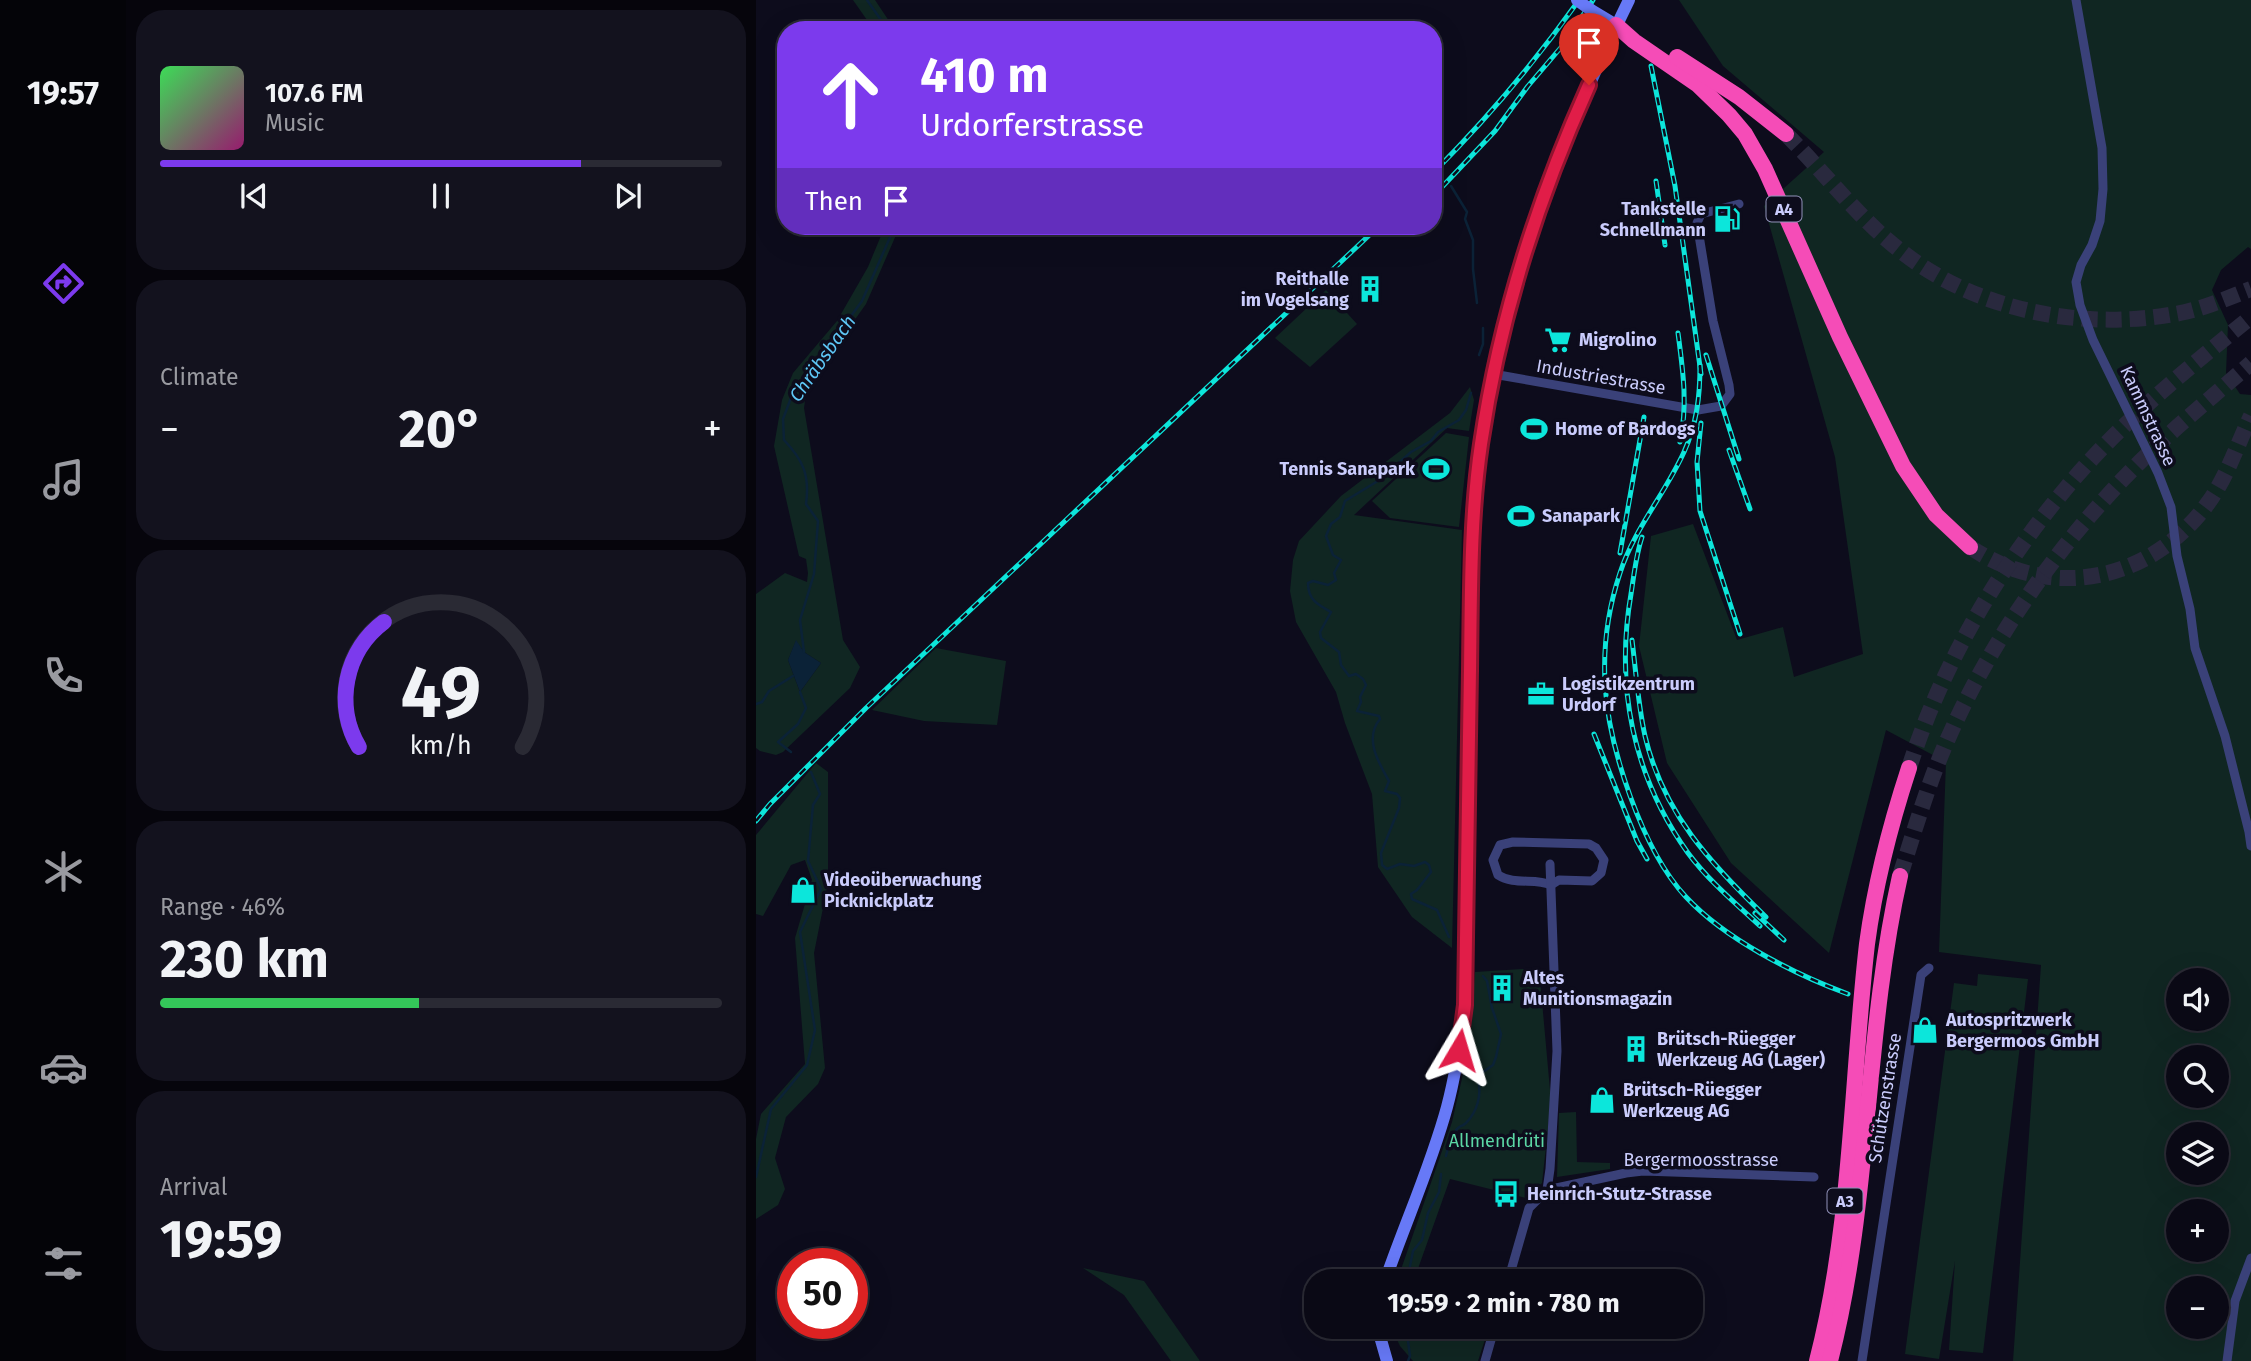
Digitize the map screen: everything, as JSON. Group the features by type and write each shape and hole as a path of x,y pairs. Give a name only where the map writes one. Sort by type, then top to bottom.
{"highway":[{"path":"1616,25 1639,33 1739,97 1786,134"},
{"name":"A4","path":"1616,25 1634,41 1698,85 1745,134 1770,179 1840,337 1903,466 1936,515 1970,547"},
{"name":"A3","path":"1817,1361 1828,1315 1843,1219 1868,942 1882,862 1909,768"},
{"name":"A3","path":"1830,1361 1852,1252 1862,1176 1879,989 1900,876"}],"main road":[{"path":"1577,0 1616,25"},
{"path":"1389,1269 1444,1117 1457,1066 1463,1025 1474,532 1481,445 1493,374 1528,245 1553,173 1571,124 1629,0"},
{"path":"1380,1339 1386,1361"}],"street":[{"name":"Kammstrasse","path":"2076,0 2102,148 2103,189 2100,221 2076,282 2080,305 2093,340 2158,473 2171,507 2177,556 2190,609 2195,648 2225,736 2251,846"},
{"name":"Industriestrasse","path":"1493,374 1703,410 1721,406 1730,394 1713,321 1698,219 1702,214 1739,204"},
{"path":"1513,842 1586,844 1596,848 1604,860 1601,873 1592,881 1559,880 1551,885 1544,882 1505,880 1498,875 1493,860 1500,845 1513,842"},
{"path":"1511,1269 1529,1208 1547,1190 1556,1102 1557,1051 1550,864"},
{"name":"Schützenstrasse","path":"1862,1361 1921,975 1929,968"},
{"name":"Bergermoosstrasse","path":"1547,1190 1643,1171 1814,1177"},
{"path":"2227,1361 2235,1301 2251,1258"},
{"path":"1485,1361 1491,1339"}],"green space":[{"path":"853,0 875,0 889,21 868,21"},
{"path":"1679,0 2251,0 2251,249 2248,247 2221,270 2212,290 2228,325 2226,373 2240,394 2251,395 2251,1361 2013,1361 2041,965 1939,952 1946,762 1886,730 1829,953 1731,863 1667,763 1639,646 1651,536 1693,524 1737,640 1783,627 1794,677 1863,654 1835,457 1764,206 1824,152 1723,66"},
{"path":"881,235 896,235 866,304 807,387 804,408 843,640 860,667 850,688 783,752 776,755 756,748 756,594 785,573 807,582 808,573 806,559 799,556 774,446 782,400 793,373 837,321 868,267","holes":["796,641 804,652 821,663 800,692 788,660"]},
{"path":"1326,290 1357,324 1310,367 1275,338"},
{"path":"1470,387 1474,400 1469,431 1447,428 1354,515 1462,530 1452,948 1412,917 1378,867 1372,794 1336,692 1296,622 1290,591 1293,560 1299,541 1341,496 1450,413"},
{"name":"Tennis Sanapark","path":"1446,433 1469,437 1459,527 1390,518 1372,501"},
{"path":"936,648 1006,661 997,725 924,721 872,710"},
{"path":"816,763 828,772 828,883 814,953 825,1068 818,1084 786,1117 775,1158 785,1189 778,1205 756,1219 756,1139 761,1114 805,1064 795,938 812,880 805,860 791,865 763,916 756,914 756,835"},
{"name":"Allmendrüti","path":"1539,968 1551,1101 1542,1183 1526,1198 1450,1179 1418,1269 1401,1269 1452,1122 1469,1048 1475,972"},
{"path":"1978,974 2028,979 1983,1353 1949,1350 1955,1261 1939,1359 1905,1354 1954,983 1977,986"},
{"path":"1576,1112 1577,1162 1610,1163 1610,1169 1557,1177 1559,1113"},
{"path":"1083,1268 1144,1281 1200,1361 1171,1361 1124,1295"},
{"path":"1397,1339 1485,1339 1478,1361 1413,1361"}],"water":[{"path":"796,640 804,652 821,663 800,692 788,660"}],"waterway":[{"name":"Chräbsbach","path":"867,0 882,21"},
{"path":"1451,186 1467,212 1465,219 1473,240 1477,303"},
{"name":"Chräbsbach","path":"804,652 800,620 814,574 818,521 806,504 804,469 784,440 783,419 791,398 862,301 891,235"},
{"path":"1479,355 1483,344 1483,328"},
{"path":"1449,937 1437,910 1412,899 1411,894 1431,872 1429,865 1425,862 1414,866 1400,864 1387,869 1382,865 1381,853 1399,808 1400,798 1397,794 1385,791 1389,781 1374,750 1373,734 1380,719 1379,716 1357,711 1366,685 1356,674 1349,676 1341,665 1339,652 1321,638 1320,632 1331,612 1312,598 1308,583 1313,581 1328,585 1336,580 1334,573 1341,560 1333,555 1326,536 1331,524 1340,517 1345,501 1381,479 1411,452 1459,420 1466,410 1471,393"},
{"path":"756,704 762,702 769,691 793,676"},
{"path":"791,752 778,742 798,724 806,708 800,692"},
{"path":"756,1177 771,1109 807,1065 815,1030 800,932 821,889 808,861 813,805 820,794 811,772"},
{"path":"1446,1156 1454,1133 1470,1119 1476,1109 1479,1097 1478,1080 1483,1072 1493,1065 1501,1034 1487,981 1483,976"},
{"path":"1409,1269 1413,1251 1422,1240 1428,1213 1439,1192 1441,1174"},
{"path":"1408,1339 1408,1361"}],"tunnel":[{"path":"1786,134 1856,210 1902,252 1933,273 1966,290 2001,303 2074,318 2148,318 2194,310 2251,289"},
{"path":"1909,768 1938,692 1974,620 2017,551 2041,519 2087,463 2109,441 2179,377 2251,317"},
{"path":"1900,876 1941,755 1977,679 2020,607 2070,540 2125,477 2251,363"},
{"path":"1970,547 2001,564 2033,574 2066,578 2098,575 2129,566 2158,551 2185,530 2208,503 2226,472 2251,416"}],"railway":[{"path":"1442,164 1510,90 1579,0"},
{"path":"1442,187 1495,131 1563,45 1593,0"},
{"path":"1651,66 1675,186 1701,374"},
{"path":"1656,181 1665,245"},
{"path":"756,821 866,708 1369,235"},
{"path":"1678,333 1684,401 1680,442"},
{"path":"1706,355 1739,459"},
{"path":"1700,365 1697,409 1692,431 1676,467 1633,541 1612,600 1607,627 1605,683 1620,766 1655,853 1686,897 1720,927 1761,954 1848,994"},
{"path":"1620,553 1644,417"},
{"path":"1701,423 1697,462 1700,511 1740,634"},
{"path":"1729,450 1750,509"},
{"path":"1642,537 1631,594 1625,663 1633,730 1642,762 1669,824 1688,853 1713,882 1760,926"},
{"path":"1632,640 1645,736 1664,789 1677,813 1708,857 1766,917"},
{"path":"1594,734 1637,841 1647,859"},
{"path":"1755,913 1784,940"}],"place":[{"name":"Tankstelle Schnellmann","path":"1727,219"},
{"name":"Reithalle im Vogelsang","path":"1370,289"},
{"name":"Migrolino","path":"1558,340"},
{"name":"Home of Bardogs","path":"1534,429"},
{"name":"Tennis Sanapark","path":"1436,469"},
{"name":"Sanapark","path":"1521,516"},
{"name":"Logistikzentrum Urdorf","path":"1541,694"},
{"name":"Videoüberwachung Picknickplatz","path":"803,890"},
{"name":"Altes Munitionsmagazin","path":"1502,988"},
{"name":"Autospritzwerk Bergermoos GmbH","path":"1925,1030"},
{"name":"Brütsch-Rüegger Werkzeug AG (Lager)","path":"1636,1049"},
{"name":"Brütsch-Rüegger Werkzeug AG","path":"1602,1100"},
{"name":"Heinrich-Stutz-Strasse","path":"1506,1194"}],"route":[{"path":"1459,1050 1465,1005 1472,579 1481,445 1493,374 1528,245 1571,124 1589,85"}]}
